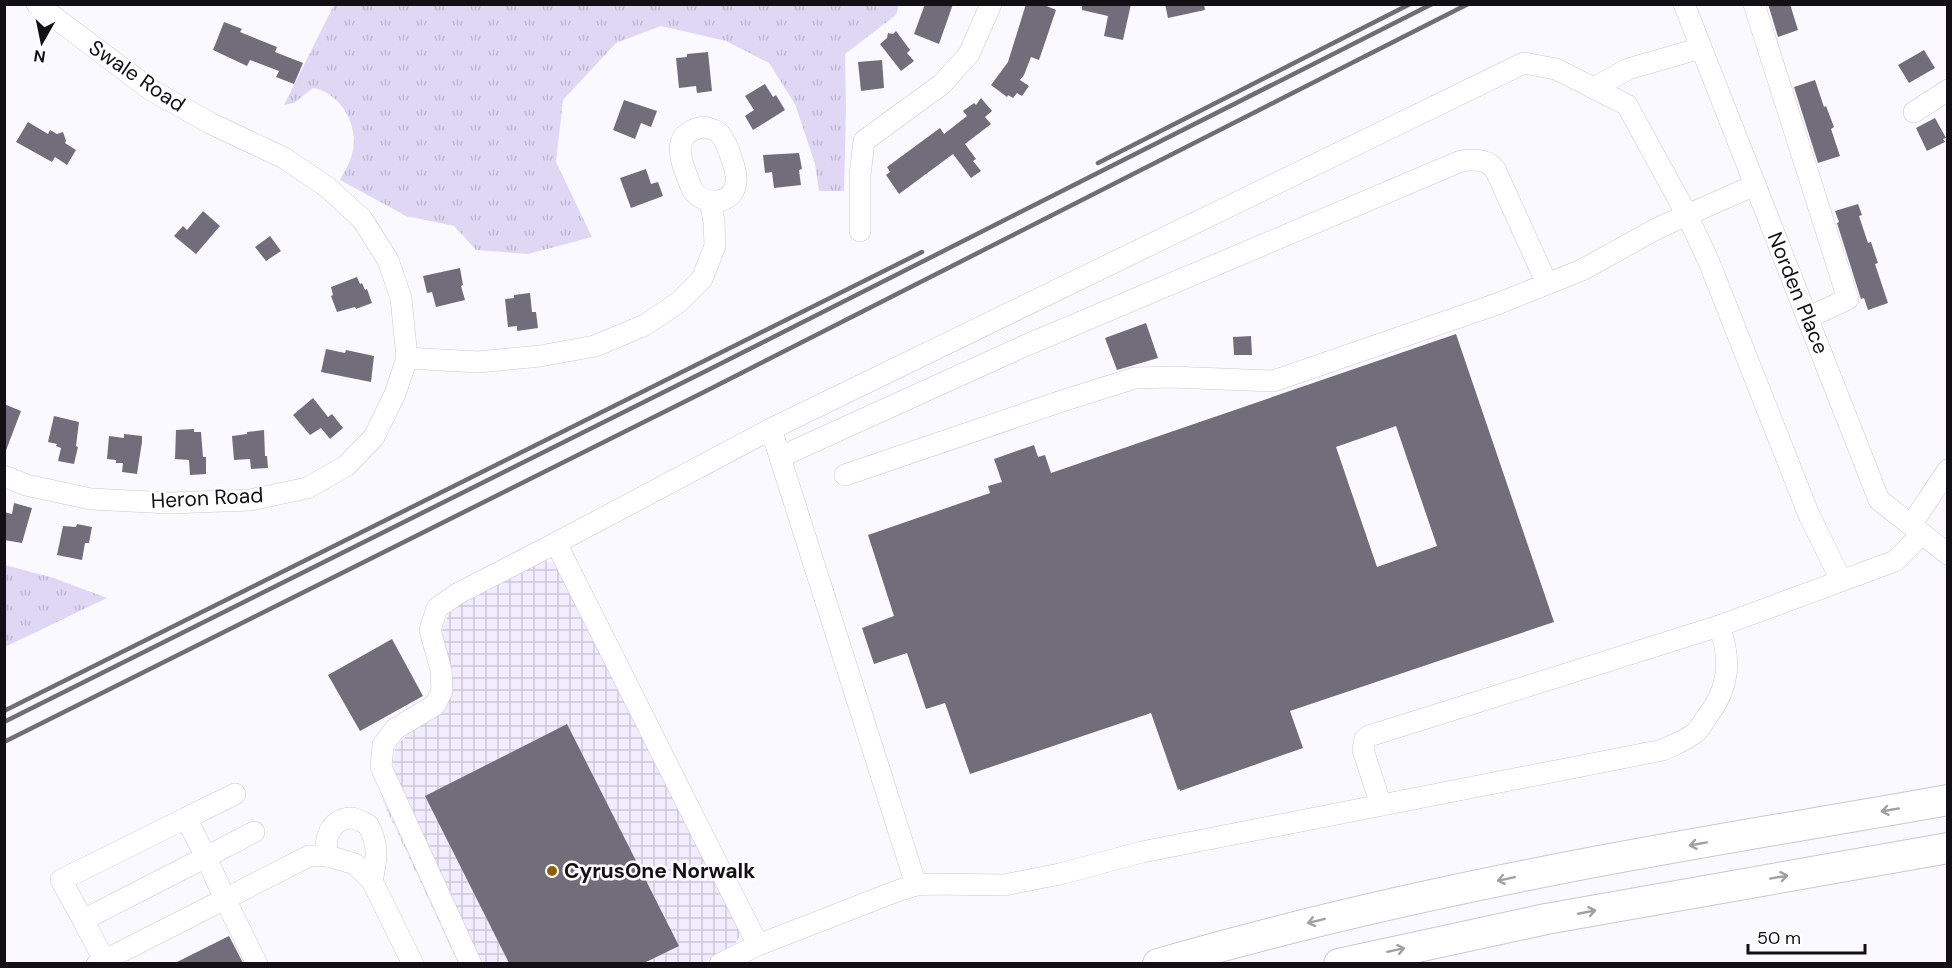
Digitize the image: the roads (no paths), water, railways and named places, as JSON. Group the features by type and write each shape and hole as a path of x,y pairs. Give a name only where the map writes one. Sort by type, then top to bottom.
{"highway":[{"path":"1158,963 1304,924 1480,884 1947,800"},
{"path":"1339,963 1557,917 1947,848"}],"street":[{"name":"Swale Road","path":"37,4 151,90 210,123"},
{"path":"860,231 860,175 864,141 942,84 969,54 991,4"},
{"name":"Norden Place","path":"1684,4 1879,500 1947,554"},
{"path":"1754,4 1848,299 1808,318"},
{"path":"1594,88 1628,69 1701,48"},
{"path":"471,963 381,767 383,745 395,729 435,705 442,691 441,670 430,630 437,608 457,594 771,429 1524,63 1556,69 1627,105 1687,215 1709,262 1809,515 1841,580"},
{"path":"1914,112 1947,90"},
{"name":"Heron Road","path":"4,476 26,484 91,499 170,503 250,500 307,488 346,466 374,437 395,394 407,358 401,298 387,260 362,219 327,187 284,158 210,123"},
{"path":"780,457 1022,347 1461,161 1480,160 1490,163 1495,169 1547,284"},
{"path":"845,475 1135,378 1273,381 1497,304 1582,270 1658,228 1755,185"},
{"path":"407,358 478,362 540,356 595,346 645,325 679,302 702,279 715,246 714,221 710,202"},
{"path":"771,429 916,885"},
{"path":"1381,805 1364,750 1365,739 1369,736 1719,626 1895,561 1916,529 1947,470"},
{"path":"556,543 758,945"},
{"path":"720,963 758,945 916,885 1004,885 1060,874 1142,852 1663,750 1696,733 1725,687 1726,650 1719,626"},
{"path":"235,794 61,880 83,920 100,962 309,856 328,856 355,864 372,881 412,963"},
{"path":"186,818 257,963"},
{"path":"328,856 325,847 327,834 338,822 352,818 368,825 375,838 377,858 372,881"},
{"path":"83,920 254,832"}],"railway":[{"path":"1098,163 1410,4"},
{"path":"4,722 1432,4"},
{"path":"4,742 706,391 1468,4"},
{"path":"4,711 922,252"}],"place":[{"name":"CyrusOne Norwalk","path":"552,871"}]}
